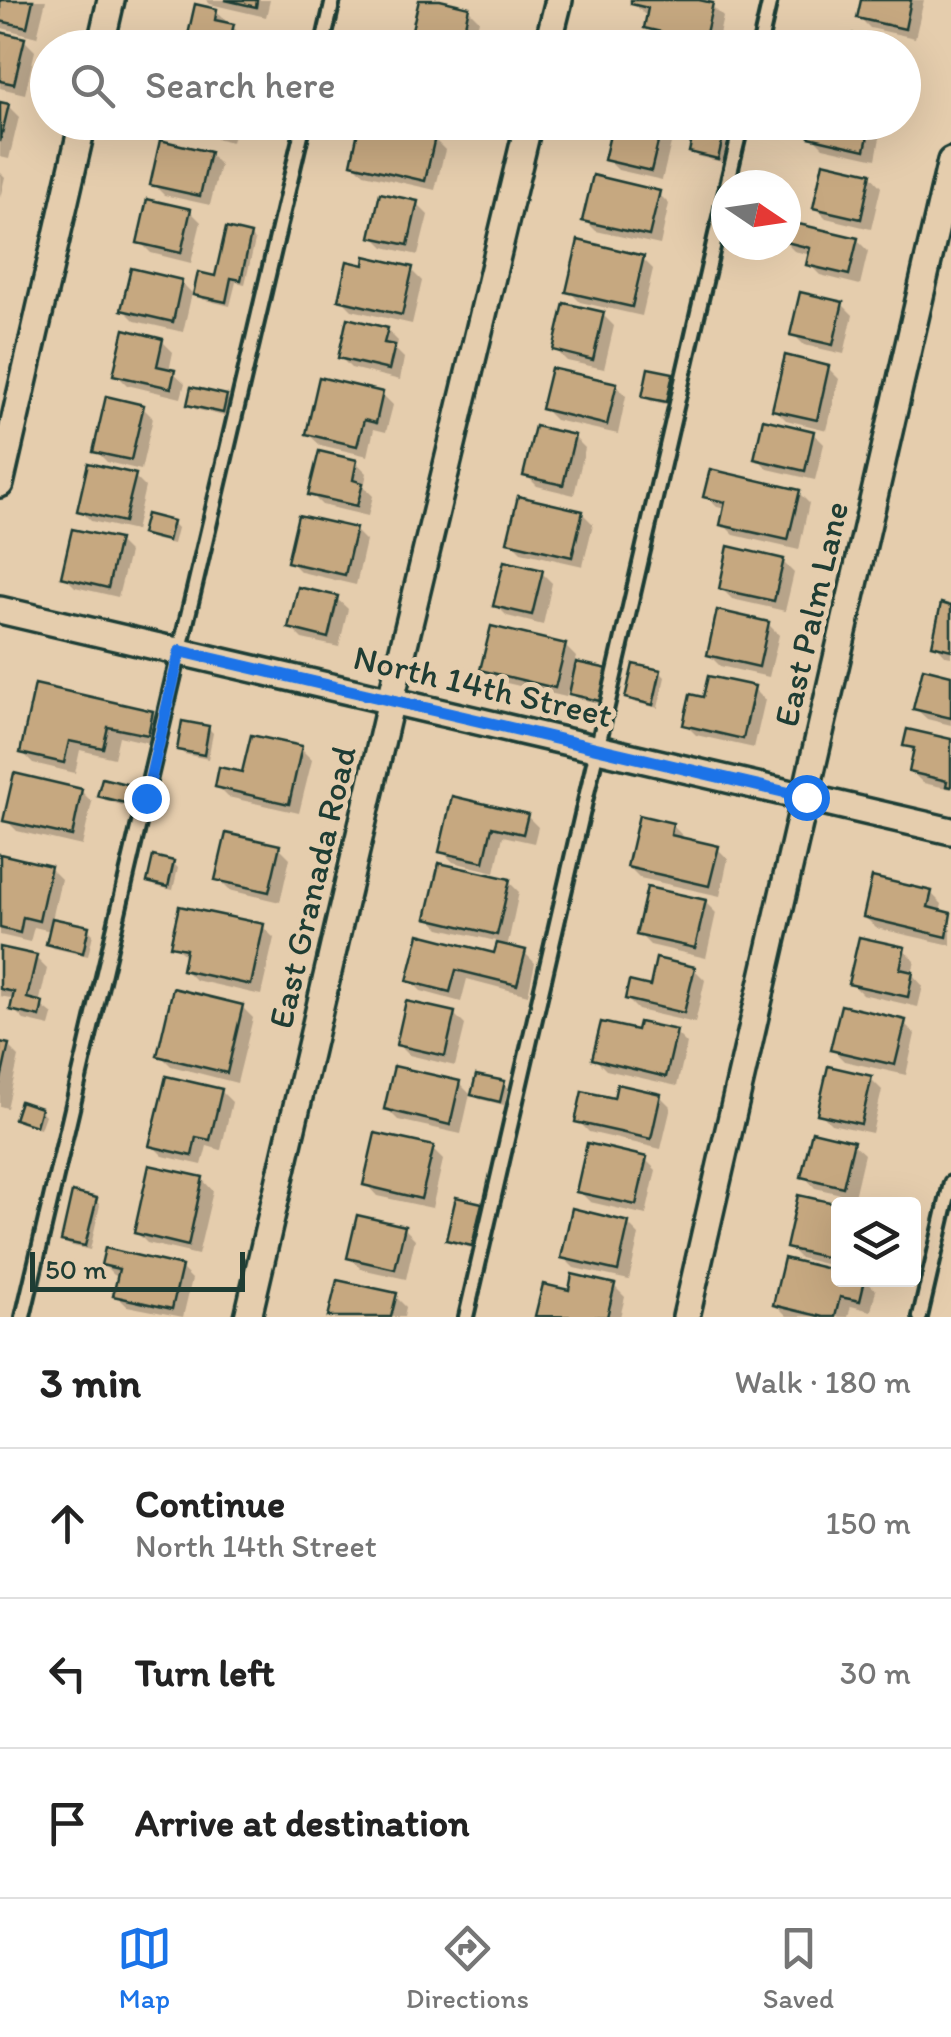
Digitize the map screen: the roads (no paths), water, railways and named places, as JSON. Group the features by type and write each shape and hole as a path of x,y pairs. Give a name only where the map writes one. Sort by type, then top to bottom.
{"street":[{"path":"104,30 111,0"},
{"path":"552,30 559,0"},
{"path":"0,484 79,140"},
{"name":"East Granada Road","path":"248,1317 526,140"},
{"name":"East Palm Lane","path":"686,1317 951,162"},
{"name":"North 14th Street","path":"0,610 951,830"}],"lane":[{"path":"326,30 333,0"},
{"path":"763,30 770,0"},
{"path":"22,1317 300,140"},
{"path":"731,170 738,140"},
{"path":"466,1317 711,257"},
{"path":"920,1317 951,1183"}]}
